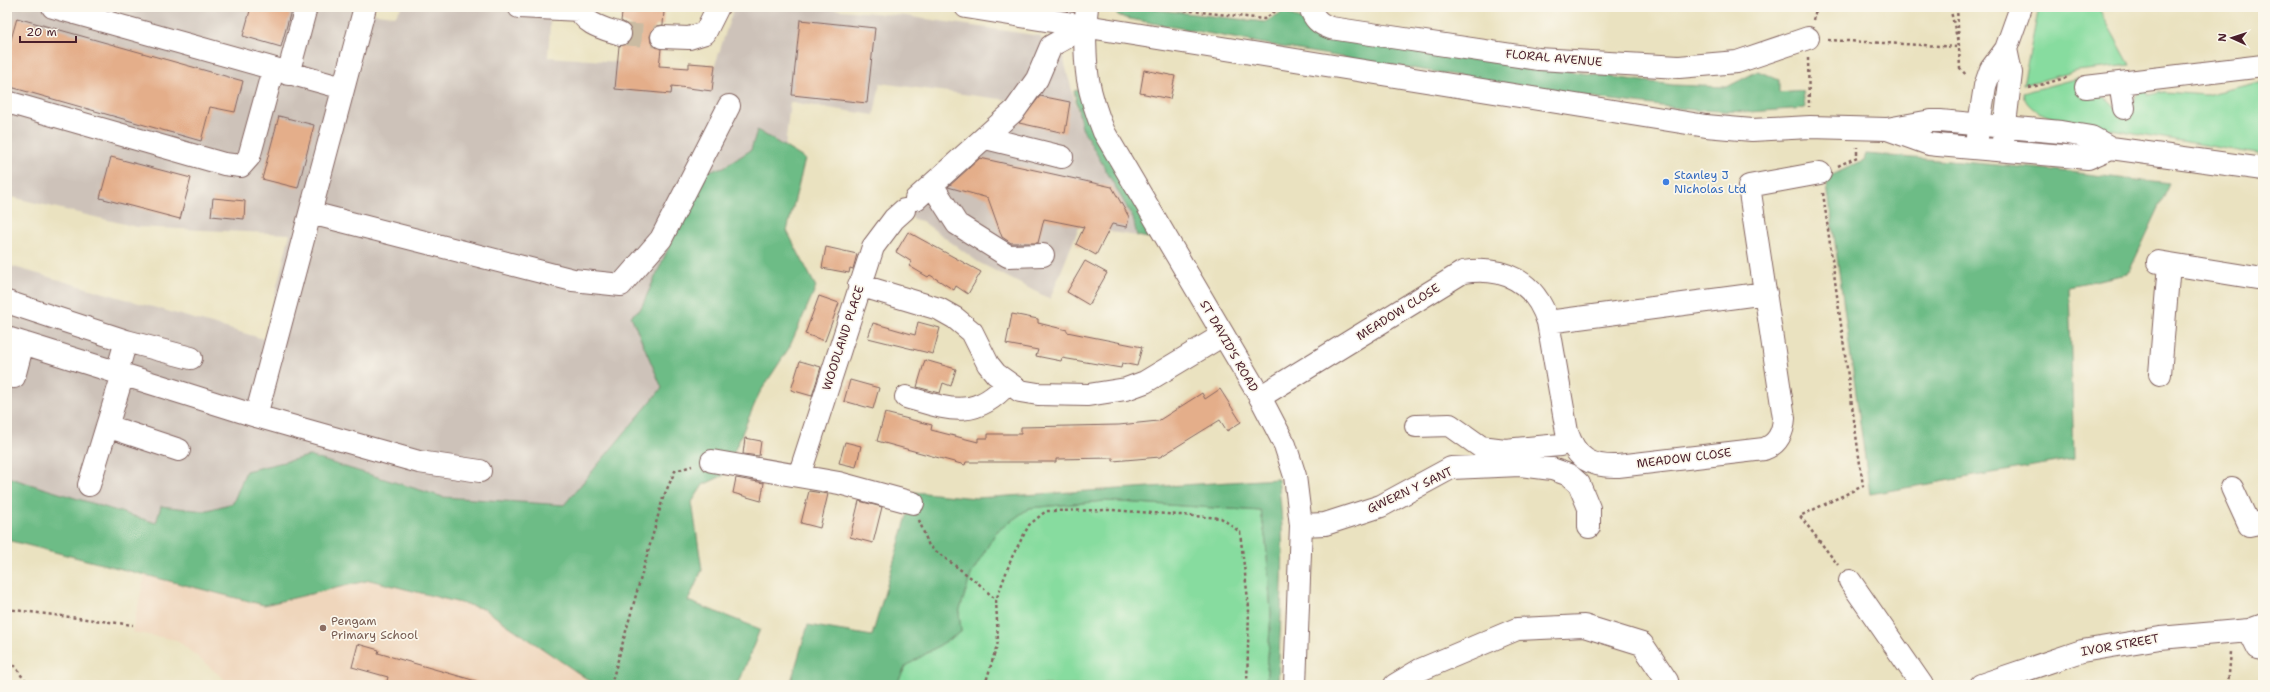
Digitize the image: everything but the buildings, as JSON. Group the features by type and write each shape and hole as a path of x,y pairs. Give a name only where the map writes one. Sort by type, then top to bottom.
{"street":[{"path":"53,7 281,72 343,88"},
{"path":"7,102 224,164 240,166 250,157 306,7"},
{"path":"256,416 365,7"},
{"path":"519,7 580,8 586,18 596,26 620,34"},
{"path":"662,37 689,38 704,33 718,7"},
{"path":"966,7 1086,17 1706,126 1752,130 1810,127 1887,129 1931,121 1978,123 2091,137 2111,148 2263,169"},
{"name":"FLORAL AVENUE","path":"1310,7 1314,17 1322,26 1330,28 1546,60 1679,67 1737,62 1808,38"},
{"path":"1976,148 1978,123 1991,69 2006,49 2021,7"},
{"name":"WOODLAND PLACE","path":"799,476 859,285 873,247 894,219 986,138 1015,110 1037,78 1051,46 1086,17"},
{"name":"ST DAVID'S ROAD","path":"1086,17 1085,63 1088,87 1104,132 1260,398 1284,445 1295,476 1301,525 1295,685"},
{"path":"2002,150 2011,73 2006,49"},
{"path":"2078,82 2120,83 2263,66"},
{"path":"2120,83 2124,108"},
{"path":"311,213 573,280 621,285 661,239 729,106"},
{"path":"1887,129 1929,144 2088,158 2111,148"},
{"path":"986,138 1062,158"},
{"name":"MEADOW CLOSE","path":"1260,398 1463,272 1492,271 1518,279 1537,299 1548,322 1570,442 1586,460 1596,465 1606,466 1764,449 1771,446 1781,435 1784,418 1749,186 1820,173"},
{"path":"917,198 1008,256 1043,255"},
{"path":"2160,374 2163,263 2263,279"},
{"path":"859,285 939,309 956,318 972,332 988,364 1008,383 1020,391 1038,394 1088,396 1109,393 1146,382 1223,334"},
{"path":"1548,322 1766,293"},
{"path":"7,302 126,341 191,358"},
{"path":"14,377 20,342 41,313"},
{"path":"89,485 108,426 126,341"},
{"path":"20,342 256,416 419,462 480,471"},
{"path":"906,397 948,409 962,410 980,405 992,398 1008,383"},
{"path":"1416,426 1450,425 1480,447 1505,450 1560,446 1570,442"},
{"path":"108,426 179,450"},
{"path":"712,461 735,463 788,475 839,483 913,503"},
{"name":"GWERN Y SANT","path":"1301,525 1325,524 1381,506 1450,468 1520,465 1552,469 1569,475 1580,484 1589,508 1589,526"},
{"path":"2232,488 2249,525 2263,522"},
{"path":"1850,582 1922,685"},
{"path":"1395,685 1420,670 1517,629 1584,626 1642,644 1667,681 1668,685"},
{"path":"2248,628 2258,648 2263,649"},
{"name":"IVOR STREET","path":"1981,685 2082,651 2160,638 2248,628"}],"path":[{"path":"1155,7 1264,19 1282,7"},
{"path":"1950,7 1959,47"},
{"path":"1957,7 1960,68 1968,78"},
{"path":"1809,109 1808,38 1959,47"},
{"path":"2024,90 2078,82"},
{"path":"1850,582 1800,516 1863,486 1820,173 1856,157 1857,149"},
{"path":"611,685 663,498 675,471 712,461"},
{"path":"913,503 929,546 978,583 996,600"},
{"path":"985,685 998,642 996,600 1012,557 1029,524 1046,511 1112,510 1221,518 1240,532 1249,608 1247,685"},
{"path":"7,609 133,625"},
{"path":"2228,685 2248,628"},
{"path":"7,666 15,666 23,678 28,682 28,685"}],"shaded area":[{"path":"7,7 351,7 376,14 395,16 402,7 551,7 548,57 618,62 616,89 671,94 672,87 712,90 715,65 734,7 810,7 906,16 1040,36 1043,43 1063,57 1082,128 1133,218 1137,236 1079,227 1050,299 978,262 922,221 913,219 905,202 1000,114 1008,100 880,83 874,115 790,102 785,147 757,130 751,150 724,167 703,172 641,308 631,316 662,388 564,505 443,497 309,456 246,471 233,503 204,511 161,506 156,523 7,477 7,265 264,339 290,234 137,227 7,196"},
{"name":"Pengam Primary School","path":"145,575 264,605 370,580 484,609 596,685 231,685 177,640 132,632"}],"green space":[{"path":"1110,7 1132,7 1265,22 1284,11 1302,20 1308,30 1323,39 1673,85 1727,87 1758,71 1779,80 1779,93 1803,91 1805,108 1750,112 1694,110 1604,99 1304,51 1125,18 1118,15"},
{"path":"2039,7 2098,7 2130,65 2077,71 2023,85"},
{"path":"2078,78 2081,98 2096,96 2104,97 2108,99 2115,107 2132,103 2139,93 2146,90 2147,95 2164,92 2206,95 2263,81 2263,155 2076,123 2052,117 2037,111 2030,106 2023,93"},
{"path":"1078,90 1085,112 1155,239 1137,236 1133,218 1082,128 1074,91"},
{"path":"757,130 805,159 787,231 816,287 789,348 759,394 724,475 703,485 692,502 702,570 688,601 760,629 738,685 596,685 484,609 370,580 264,605 7,540 7,477 156,523 161,506 204,511 233,503 246,471 309,456 443,497 564,505 662,388 631,316 641,308 703,172 724,167 751,150"},
{"path":"1866,154 2044,169 2170,184 2128,274 2069,286 2074,459 1870,494 1826,178 1864,160"},
{"path":"1278,479 1281,505 1282,556 1278,685 1266,685 1271,614 1266,542 1261,511 1105,501 1029,508 996,532 971,575 959,612 961,632 906,666 896,685 790,685 808,625 872,636 914,492 976,498"},
{"path":"1105,501 1261,511 1266,542 1271,614 1266,685 896,685 906,666 961,632 959,612 971,575 996,532 1029,508"}],"tunnel":[{"path":"620,34 662,37"}],"place":[{"name":"Stanley J Nicholas Ltd","path":"1666,182"},
{"name":"Pengam Primary School","path":"323,628"}]}
